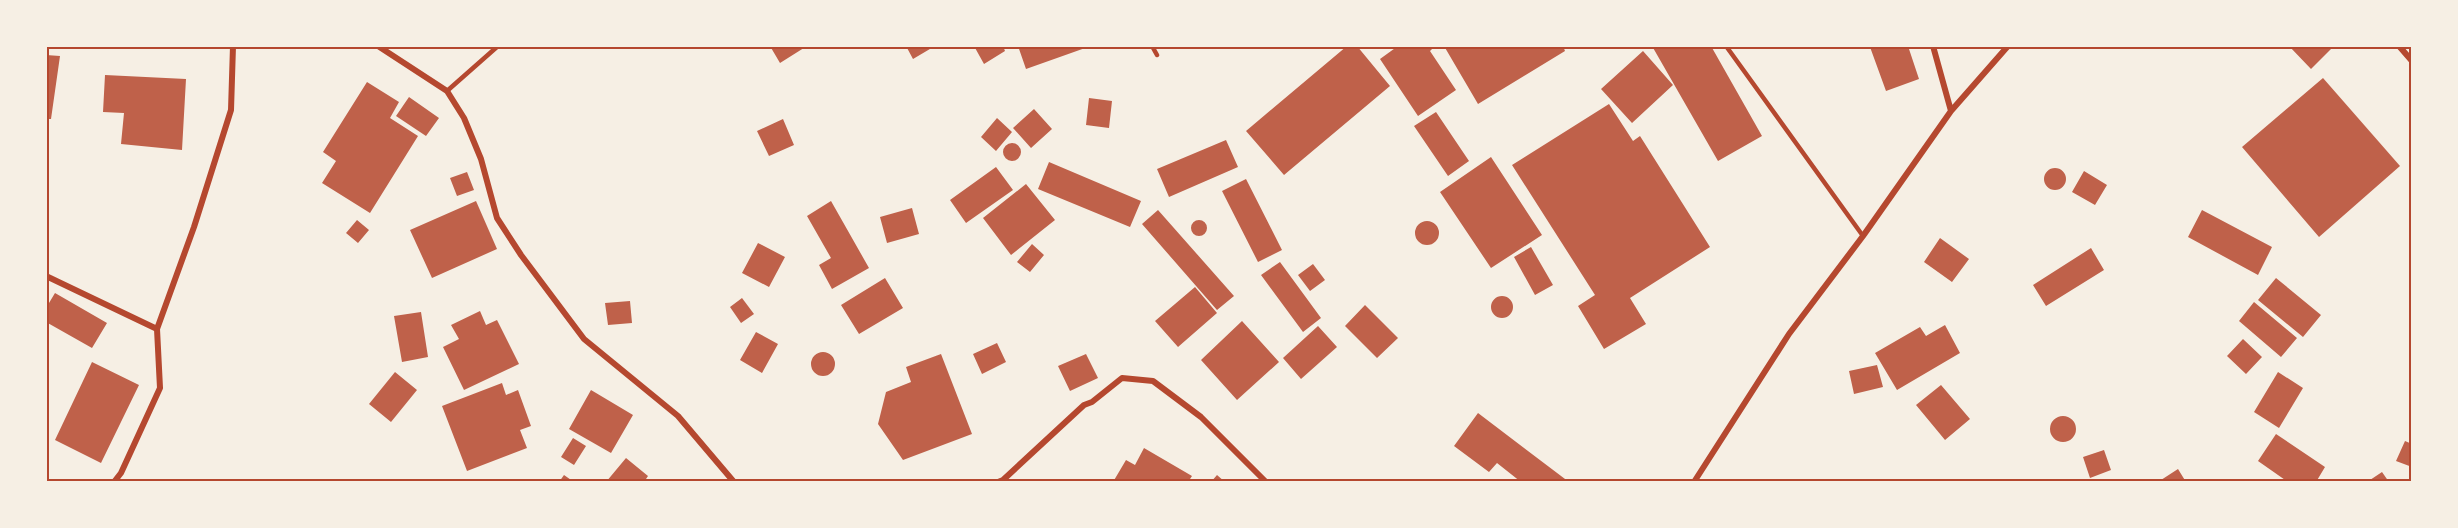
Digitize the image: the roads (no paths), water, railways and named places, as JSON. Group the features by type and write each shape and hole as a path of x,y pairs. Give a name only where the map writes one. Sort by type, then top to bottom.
{"street":[{"path":"114,482 121,473 160,388 157,329 194,227 231,110 233,46"},
{"path":"378,46 447,91 464,118 481,159 497,218 521,255 584,339 678,416 734,482"},
{"path":"1933,46 1951,111"},
{"path":"1694,482 1789,334 1863,236 1951,111 2008,46"},
{"path":"2399,46 2412,61"},
{"path":"46,276 157,329"},
{"path":"998,482 1003,480 1084,405 1092,402 1122,378 1153,381 1201,417 1266,482"}],"lane":[{"path":"447,91 498,46"},
{"path":"1152,46 1157,55"},
{"path":"1726,46 1863,236"}]}
